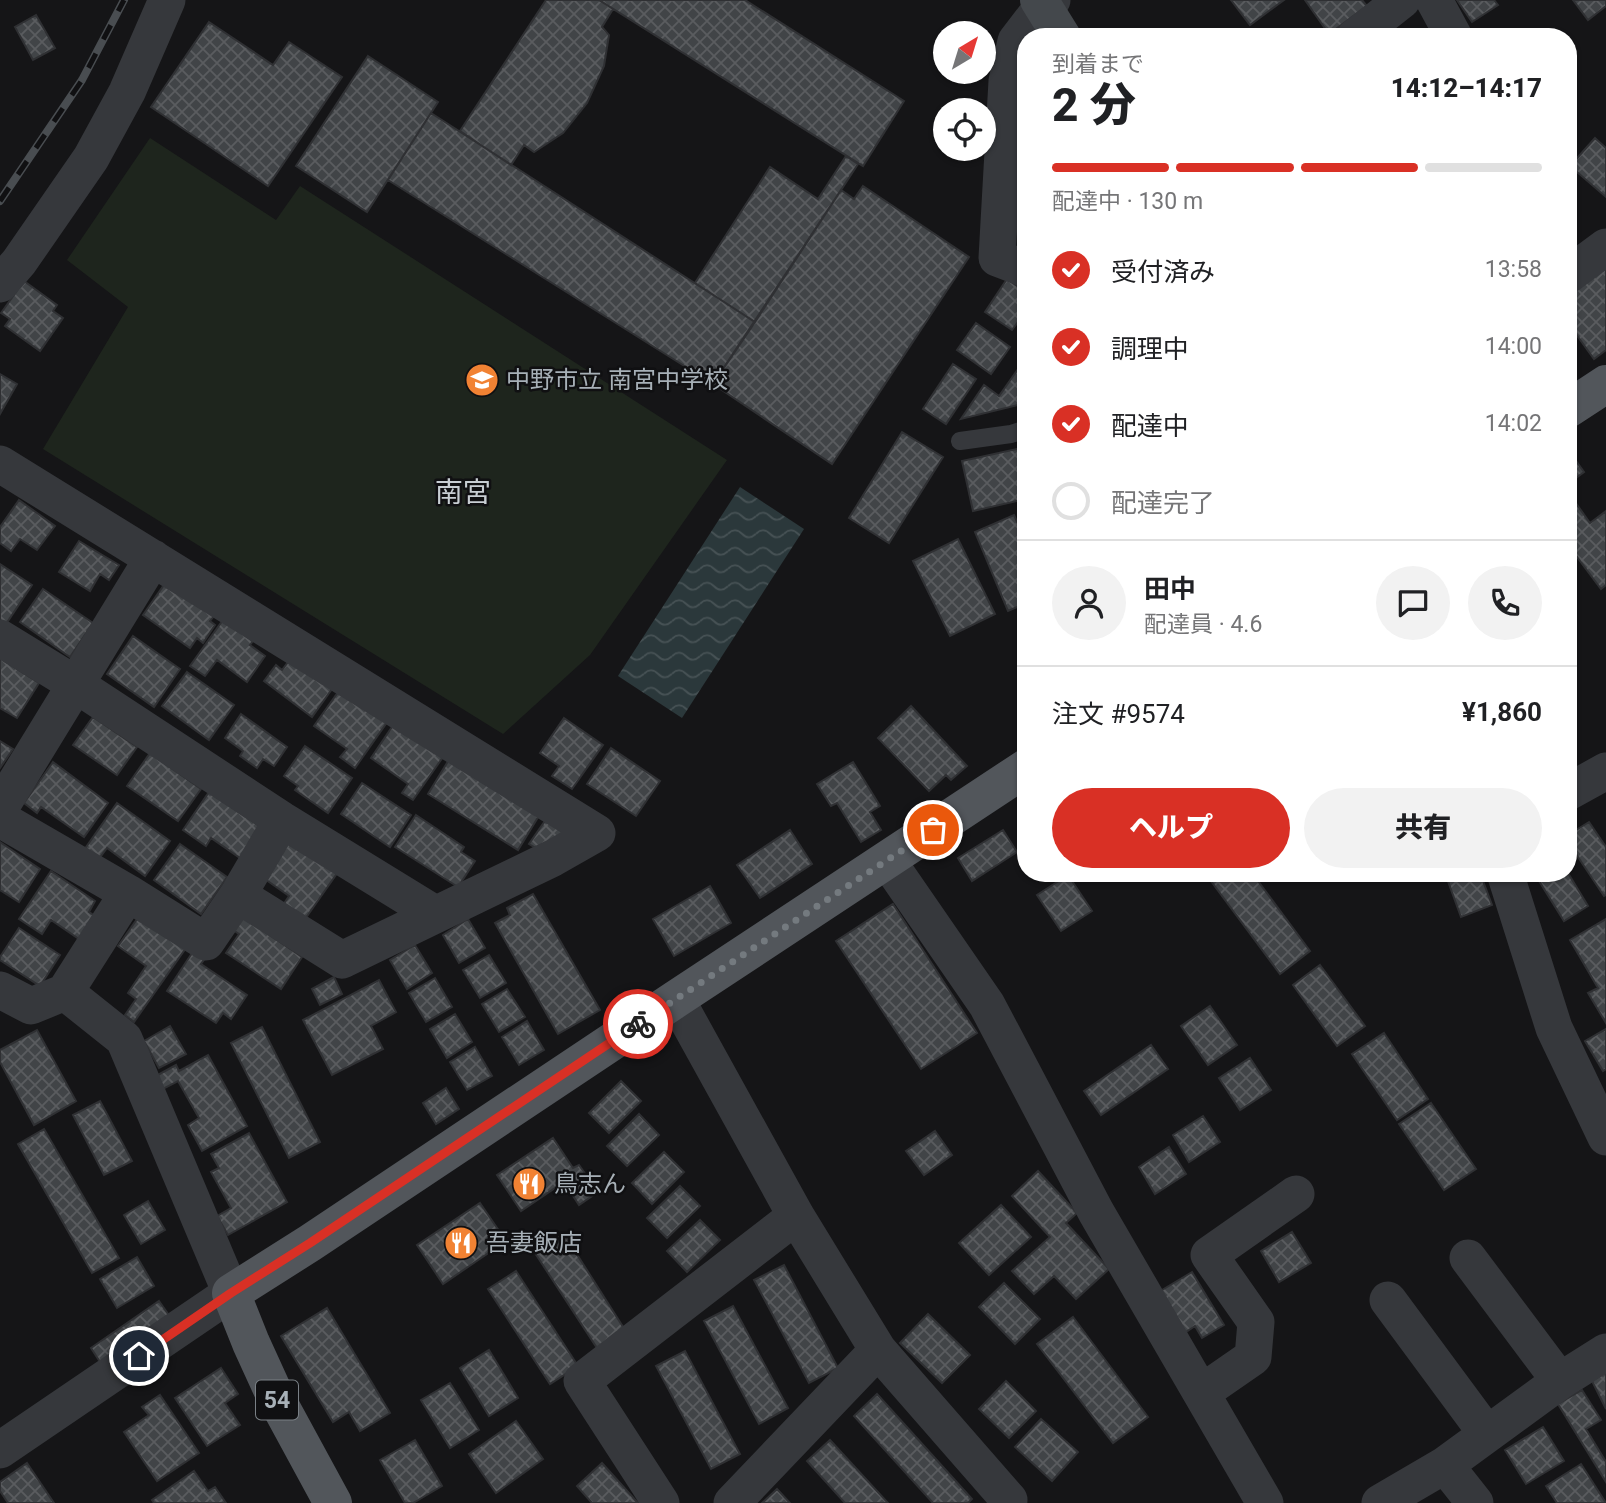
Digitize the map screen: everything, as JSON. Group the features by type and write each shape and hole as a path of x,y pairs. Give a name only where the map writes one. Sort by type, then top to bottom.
{"main road":[{"path":"1577,403 1606,384"},
{"path":"231,1293 1017,774"},
{"name":"54","path":"231,1293 277,1400 333,1503"}],"street":[{"path":"0,284 19,262 90,158 127,92 167,0"},
{"path":"1366,28 1402,0"},
{"path":"1434,0 1449,28"},
{"path":"1030,28 1049,11"},
{"path":"1017,40 1007,81 998,258 1017,266"},
{"path":"1577,268 1606,247"},
{"path":"0,464 597,832 553,858 342,960 237,895"},
{"path":"0,808 153,558"},
{"path":"0,638 282,820 435,914"},
{"path":"1577,787 1606,771"},
{"path":"0,819 206,942 282,820"},
{"path":"887,860 987,1005 1096,1212 1265,1503"},
{"path":"1508,882 1554,1028 1606,1137"},
{"path":"0,990 31,1006 65,992 128,893"},
{"path":"0,1450 231,1293 124,1039 65,992"},
{"path":"676,999 796,1216 878,1350 1009,1500 1006,1503"},
{"path":"1201,1393 1253,1357 1256,1322 1209,1255 1296,1194"},
{"path":"661,1503 582,1381 796,1216"},
{"path":"1468,1258 1560,1381"},
{"path":"1388,1300 1487,1434"},
{"path":"733,1503 878,1350"},
{"path":"1380,1503 1445,1465 1560,1381 1606,1352"},
{"path":"1445,1465 1475,1503"}],"lane":[{"path":"960,441 1017,432"}],"shaded area":[{"path":"150,138 276,220 300,186 727,460 590,655 503,734 43,449 128,307 67,260"}],"water":[{"path":"740,487 804,529 682,718 618,676"}],"building":[{"path":"546,0 599,0 613,9 602,27 609,35 604,66 587,103 563,133 534,152 524,145 511,165 460,131"},
{"path":"599,0 745,0 904,101 863,166"},
{"path":"1231,0 1284,0 1250,25"},
{"path":"1305,0 1362,0 1367,6 1337,28 1325,28"},
{"path":"1457,0 1494,0 1498,5 1472,22"},
{"path":"1573,0 1606,0 1606,6 1588,20"},
{"path":"36,15 55,48 33,60 15,27"},
{"path":"209,22 273,65 289,42 342,77 268,186 151,107"},
{"path":"368,56 438,102 367,212 296,166"},
{"path":"431,113 755,322 713,384 388,180"},
{"path":"1595,138 1606,148 1606,197 1577,172 1577,158"},
{"path":"846,156 858,164 755,322 695,283 770,167 818,199"},
{"path":"863,186 969,257 832,464 713,384 841,190 854,199"},
{"path":"1606,265 1606,350 1594,359 1577,335 1577,286"},
{"path":"1007,279 1017,286 1017,323 1012,330 985,312"},
{"path":"24,281 57,305 53,311 63,318 40,351 5,326 10,319 1,313"},
{"path":"976,323 1010,347 991,374 957,350"},
{"path":"953,364 976,379 946,424 923,409"},
{"path":"1017,370 1017,405 961,419 984,385 999,396"},
{"path":"0,374 17,384 0,414"},
{"path":"902,432 943,457 889,543 849,518"},
{"path":"1017,449 1017,501 973,511 962,461"},
{"path":"1577,462 1584,472 1577,477"},
{"path":"19,500 55,526 37,550 20,539 11,551 0,543 0,527"},
{"path":"1577,505 1590,523 1606,511 1606,585 1601,589 1577,557"},
{"path":"1014,515 1017,522 1017,607 1008,611 975,532"},
{"path":"958,539 995,614 950,636 913,561"},
{"path":"79,541 119,565 109,580 100,574 90,591 59,572"},
{"path":"0,564 32,585 6,624 0,620"},
{"path":"166,582 214,616 210,621 215,625 203,643 197,638 190,648 143,615"},
{"path":"43,589 93,623 70,657 20,622"},
{"path":"223,620 253,641 250,645 265,656 247,682 217,660 205,676 190,666"},
{"path":"133,636 180,669 154,707 107,674"},
{"path":"0,658 39,683 17,718 0,708"},
{"path":"291,658 332,689 312,717 264,681 276,665 282,670"},
{"path":"187,672 234,705 209,740 162,706"},
{"path":"341,688 388,721 355,768 340,757 347,749 314,726"},
{"path":"911,706 967,766 951,780 946,775 929,791 878,738"},
{"path":"241,714 287,747 274,766 263,759 257,768 240,756 243,751 225,738"},
{"path":"93,717 137,747 117,775 73,745"},
{"path":"564,718 603,745 572,789 552,776 559,766 540,753"},
{"path":"394,724 443,757 413,800 402,793 408,784 371,758"},
{"path":"0,741 13,749 0,768"},
{"path":"305,746 352,778 328,813 295,790 298,786 284,776"},
{"path":"611,748 660,781 636,816 587,784"},
{"path":"150,753 201,789 178,821 127,786"},
{"path":"450,758 540,814 518,850 428,794"},
{"path":"53,762 108,803 84,837 41,807 37,813 24,803"},
{"path":"853,762 880,806 870,812 881,830 861,842 837,803 831,806 817,784"},
{"path":"362,783 411,815 390,847 341,814"},
{"path":"209,792 261,827 240,858 211,838 206,846 183,830"},
{"path":"117,803 170,841 145,876 107,848 98,860 84,850"},
{"path":"416,815 464,847 461,852 475,861 458,887 395,847"},
{"path":"547,818 566,831 539,850 529,844"},
{"path":"1589,822 1606,847 1604,896 1577,856 1577,829"},
{"path":"790,830 812,864 760,898 737,865"},
{"path":"1003,830 1017,852 972,881 958,858"},
{"path":"289,838 338,872 303,922 281,908 289,896 262,877"},
{"path":"0,842 40,869 19,902 0,890"},
{"path":"180,844 227,877 201,914 154,880"},
{"path":"51,871 95,901 89,912 95,916 79,939 51,920 42,934 19,919"},
{"path":"1057,882 1073,882 1092,911 1061,931 1037,895"},
{"path":"1212,882 1259,882 1310,951 1280,974"},
{"path":"1448,882 1483,882 1492,905 1461,917"},
{"path":"1540,882 1573,882 1588,906 1564,921"},
{"path":"710,886 731,923 674,956 653,919"},
{"path":"533,894 600,1010 558,1034 495,923 510,915 507,908"},
{"path":"893,904 977,1033 921,1069 836,941"},
{"path":"140,915 186,948 134,1022 125,1015 136,999 128,993 146,966 118,946"},
{"path":"242,916 302,957 281,989 226,953 239,934 233,930"},
{"path":"468,919 485,948 459,963 443,935"},
{"path":"1606,919 1606,1023 1588,993 1598,988 1570,940"},
{"path":"19,928 60,955 40,986 0,960"},
{"path":"415,945 432,973 407,989 390,960"},
{"path":"194,950 206,957 201,964 247,995 231,1019 223,1013 216,1023 167,991"},
{"path":"489,955 506,983 480,998 463,970"},
{"path":"1320,965 1365,1026 1337,1046 1293,985"},
{"path":"334,977 342,994 320,1005 312,989"},
{"path":"435,978 452,1007 426,1022 409,993"},
{"path":"379,980 396,1012 371,1026 383,1049 332,1075 303,1020"},
{"path":"507,989 525,1017 499,1032 482,1004"},
{"path":"1210,1006 1237,1045 1208,1065 1181,1026"},
{"path":"455,1014 472,1042 447,1058 430,1029"},
{"path":"527,1021 544,1050 519,1065 502,1037"},
{"path":"170,1026 186,1054 159,1068 144,1041"},
{"path":"262,1027 320,1142 289,1158 231,1043"},
{"path":"1606,1029 1606,1069 1603,1071 1585,1041"},
{"path":"37,1030 76,1101 34,1125 0,1062 0,1050"},
{"path":"1384,1033 1428,1099 1397,1120 1352,1054"},
{"path":"1151,1045 1168,1069 1101,1115 1084,1091"},
{"path":"475,1047 492,1076 467,1090 450,1062"},
{"path":"208,1055 247,1126 202,1151 188,1125 199,1118 178,1081 163,1089 156,1076 176,1065 179,1071"},
{"path":"1250,1058 1271,1090 1240,1110 1219,1078"},
{"path":"621,1081 641,1101 609,1133 589,1113"},
{"path":"446,1088 459,1109 436,1124 423,1103"},
{"path":"100,1101 132,1161 104,1175 73,1115"},
{"path":"1431,1103 1476,1169 1444,1190 1399,1124"},
{"path":"639,1114 659,1135 627,1166 607,1146"},
{"path":"1203,1116 1220,1142 1189,1162 1173,1135"},
{"path":"44,1129 119,1258 92,1273 18,1144"},
{"path":"935,1131 952,1155 924,1175 906,1151"},
{"path":"249,1133 287,1202 228,1235 217,1216 231,1208 211,1172 219,1168 211,1154"},
{"path":"553,1138 573,1168 579,1165 598,1192 579,1205 564,1182 521,1211 497,1175"},
{"path":"1169,1147 1186,1174 1155,1194 1139,1167"},
{"path":"664,1152 684,1172 652,1204 632,1183"},
{"path":"1038,1171 1077,1213 1066,1223 1109,1269 1076,1299 1054,1276 1034,1294 1012,1271 1050,1237 1012,1196"},
{"path":"680,1186 700,1206 667,1238 647,1218"},
{"path":"148,1201 165,1230 141,1244 124,1215"},
{"name":"吾妻飯店","path":"480,1203 506,1241 443,1284 417,1245"},
{"path":"1001,1205 1031,1237 989,1275 959,1243"},
{"path":"700,1220 720,1240 687,1272 667,1251"},
{"path":"1292,1232 1311,1263 1279,1282 1261,1251"},
{"path":"564,1234 625,1330 597,1348 535,1253"},
{"path":"137,1257 154,1286 117,1308 100,1279"},
{"path":"784,1265 838,1368 809,1383 754,1280"},
{"path":"516,1271 578,1366 550,1384 488,1289"},
{"path":"1192,1272 1224,1325 1202,1338 1195,1326 1183,1334 1157,1293"},
{"path":"1004,1283 1040,1319 1015,1344 979,1307"},
{"path":"159,1301 173,1321 104,1368 91,1348"},
{"path":"733,1306 788,1408 759,1424 704,1321"},
{"path":"327,1308 390,1413 360,1431 349,1412 333,1422 281,1336"},
{"path":"928,1314 970,1355 942,1383 900,1343"},
{"path":"1073,1317 1148,1417 1113,1443 1037,1344"},
{"path":"489,1350 518,1398 489,1416 460,1368"},
{"path":"685,1351 740,1454 711,1469 656,1366"},
{"path":"221,1368 238,1394 225,1403 240,1425 207,1446 175,1398"},
{"path":"1606,1369 1606,1409 1590,1377"},
{"path":"1006,1381 1036,1411 1009,1438 979,1409"},
{"path":"450,1383 479,1430 450,1448 421,1400"},
{"path":"1582,1390 1601,1420 1586,1429 1606,1462 1606,1482 1558,1404"},
{"path":"877,1394 972,1499 968,1503 933,1503 854,1416"},
{"path":"160,1395 199,1453 157,1481 124,1432 149,1415 142,1407"},
{"path":"1041,1419 1078,1452 1052,1481 1015,1447"},
{"path":"516,1421 543,1459 496,1493 469,1454"},
{"path":"1543,1427 1564,1461 1526,1484 1505,1450"},
{"path":"415,1440 442,1486 413,1503 405,1503 380,1460"},
{"path":"830,1440 888,1503 845,1503 807,1461"},
{"path":"27,1463 54,1503 8,1503 0,1491 0,1482"},
{"path":"602,1463 638,1503 592,1503 577,1486"},
{"path":"1581,1464 1606,1503 1557,1503 1546,1486"},
{"path":"194,1471 208,1491 215,1487 226,1503 154,1503 152,1500"},
{"path":"777,1489 790,1503 762,1503"}],"railway":[{"path":"0,201 82,80 124,0"}],"way so far":[{"path":"638,1024 933,830"}],"place":[{"name":"中野市立 南宮中学校","path":"482,380"},
{"name":"鳥志ん","path":"529,1184"},
{"name":"吾妻飯店","path":"461,1243"}],"district":[{"name":"南宮","path":"463,492"}],"route":[{"path":"139,1356 638,1024"}]}
